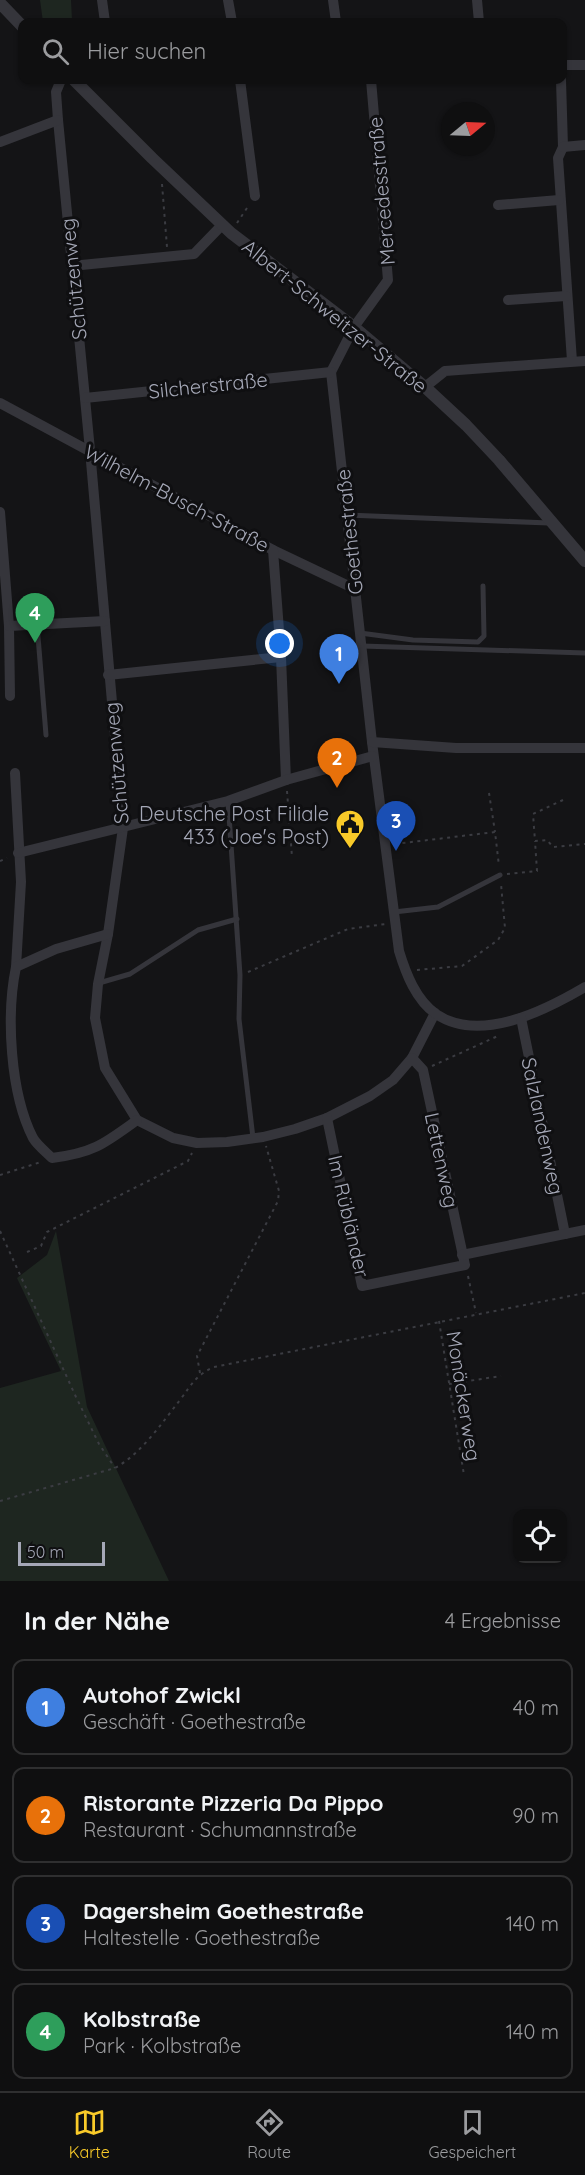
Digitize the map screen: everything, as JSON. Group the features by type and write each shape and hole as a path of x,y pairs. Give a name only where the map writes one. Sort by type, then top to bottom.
{"street":[{"path":"102,0 104,18"},
{"path":"228,0 231,18"},
{"path":"333,0 335,18"},
{"path":"477,0 479,18"},
{"path":"0,3 18,22"},
{"path":"567,65 585,65"},
{"name":"Schützenweg","path":"59,84 56,92 58,120 123,828 108,934 98,984 95,1018 105,1068 136,1120"},
{"name":"Albert-Schweitzer-Straße","path":"78,84 226,229 354,327 466,425 585,561"},
{"path":"241,84 255,196"},
{"name":"Mercedesstraße","path":"354,327 388,279 371,84"},
{"path":"561,84 564,147 558,158 559,200 572,361"},
{"path":"0,142 58,120"},
{"path":"564,147 585,145"},
{"path":"498,205 559,200"},
{"path":"71,266 194,254 226,229"},
{"path":"508,300 566,296"},
{"path":"331,372 354,327"},
{"path":"425,387 445,370 585,361"},
{"name":"Silcherstraße","path":"85,398 331,372"},
{"name":"Goethestraße","path":"331,372 373,756 399,951 406,971 423,1001 435,1013 448,1021 461,1025 499,1024 521,1018 585,987"},
{"name":"Wilhelm-Busch-Straße","path":"0,403 273,550 355,589"},
{"path":"0,512 9,626 10,696"},
{"path":"273,550 281,657 286,780"},
{"path":"9,626 105,621"},
{"path":"108,675 281,657"},
{"path":"372,742 456,748 585,748"},
{"path":"18,853 228,801 286,780 373,756"},
{"path":"15,773 21,882 16,967 11,993 13,1054 21,1104 34,1140 52,1158 75,1155 101,1146 136,1120 173,1138 197,1143 227,1142 258,1137 296,1129 327,1118 370,1096 393,1080 412,1058 435,1013"},
{"path":"16,967 56,949 108,934"},
{"name":"Salzlandenweg","path":"521,1018 565,1234"},
{"path":"412,1058 423,1070"},
{"name":"Lettenweg","path":"423,1070 463,1260"},
{"name":"Im Rübländer","path":"327,1118 362,1286 585,1230"}],"lane":[{"path":"347,515 552,523"},
{"path":"360,633 413,640 478,642 484,636 483,586"},
{"path":"37,624 46,735"},
{"path":"361,646 585,652"},
{"path":"228,801 237,920 242,1053 258,1137"},
{"path":"395,918 438,907 500,875"},
{"path":"98,984 130,974 198,930 237,920"}],"path":[{"path":"160,166 168,257"},
{"path":"226,229 255,196"},
{"path":"286,780 292,857"},
{"path":"489,793 495,832"},
{"path":"500,875 537,871 533,814 563,800"},
{"path":"535,841 547,840 553,847 585,844"},
{"path":"240,975 348,929 395,918"},
{"path":"423,1070 502,1034"},
{"path":"200,1373 197,1356 278,1201 279,1191 258,1137"},
{"path":"27,1252 41,1246 47,1232 188,1161 197,1143"},
{"path":"0,1175 52,1158"},
{"path":"0,1231 76,1397 99,1444 114,1468"},
{"path":"463,1260 476,1313"},
{"path":"0,1501 125,1463 153,1435 200,1373 214,1367 585,1293"},
{"name":"Monäckerweg","path":"439,1321 464,1475"},
{"path":"448,1384 501,1376"}],"shaded area":[{"path":"40,0 71,0 72,18 42,18"},
{"path":"56,1231 87,1407 169,1581 0,1581 0,1388 61,1371 17,1278 47,1255"}],"place":[{"name":"Kolbstraße","path":"35,643"},
{"name":"Autohof Zwickl","path":"339,684"},
{"name":"Ristorante Pizzeria Da Pippo","path":"337,788"},
{"name":"Deutsche Post Filiale 433 (Joe's Post)","path":"350,850"},
{"name":"Dagersheim Goethestraße","path":"396,851"}]}
